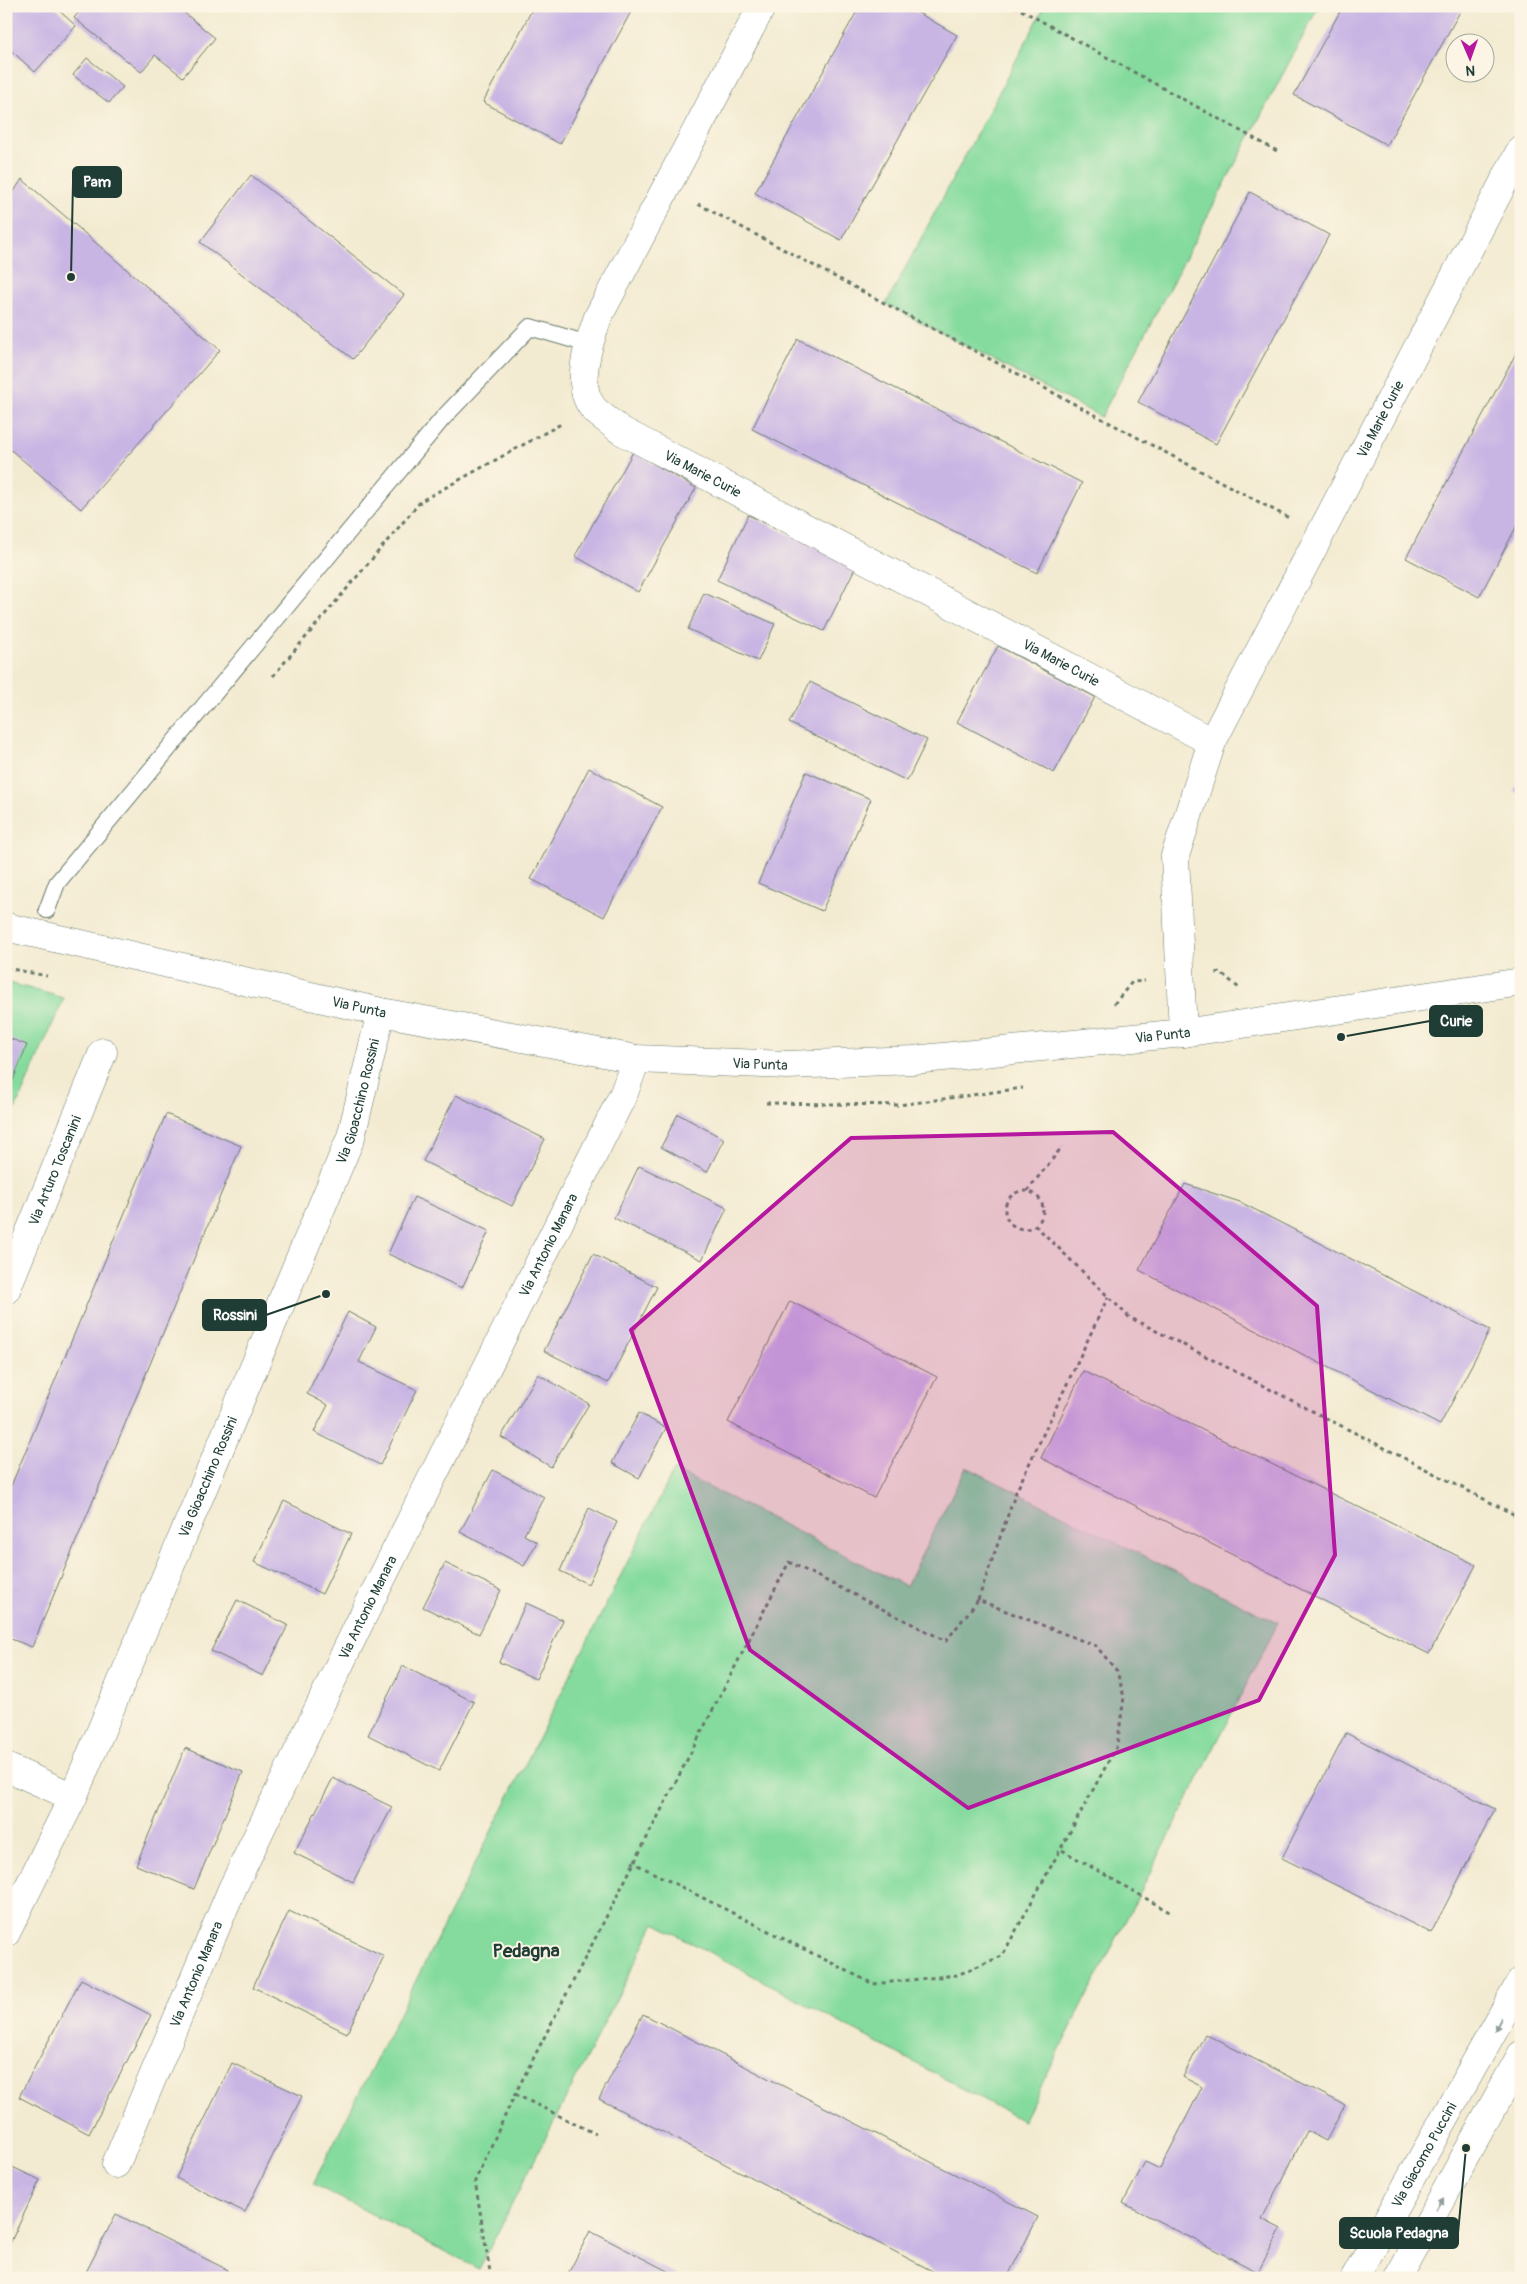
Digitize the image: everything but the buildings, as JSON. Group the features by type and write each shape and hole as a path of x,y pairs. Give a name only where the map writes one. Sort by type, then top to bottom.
{"street":[{"path":"592,407 584,382 588,344 598,317 762,6"},
{"name":"Via Marie Curie","path":"1183,1032 1175,856 1212,742 1521,149"},
{"name":"Via Marie Curie","path":"592,407 620,430 1212,742"},
{"name":"Via Punta","path":"6,928 380,1012 636,1059 787,1065 913,1060 1183,1032 1521,982"},
{"name":"Via Gioacchino Rossini","path":"6,1933 73,1797 351,1137 380,1012"},
{"name":"Via Arturo Toscanini","path":"6,1290 103,1052"},
{"name":"Via Antonio Manara","path":"116,2164 232,1889 358,1626 624,1093 636,1059"},
{"path":"6,1767 73,1797"},
{"name":"Via Giacomo Puccini","path":"1355,2278 1521,1981"},
{"path":"1398,2278 1515,2065 1479,2059"}],"lane":[{"path":"47,910 57,883 430,434 463,397 530,327 588,344"}],"path":[{"path":"1014,6 1277,151"},
{"path":"667,187 1320,535"},
{"path":"267,682 421,501 592,407"},
{"path":"1110,1010 1132,982 1220,972 1241,989"},
{"path":"1027,1191 1062,1147"},
{"path":"1027,1191 1033,1193 1042,1202 1042,1215 1035,1225 1030,1228 1018,1228 1012,1224 1006,1214 1006,1208 1010,1197 1015,1193 1027,1191"},
{"path":"1035,1225 1129,1316 1521,1518"},
{"path":"491,2278 475,2181 515,2094 632,1862 789,1562 946,1641 978,1600 1016,1492 1108,1297"},
{"path":"632,1862 873,1984 957,1975 1002,1956 1062,1850 1117,1746 1124,1697 1117,1672 1096,1646 978,1600"},
{"path":"1062,1850 1173,1914"},
{"path":"515,2094 596,2134"}],"highlighted area":[{"path":"1113,1132 1317,1306 1335,1555 1259,1700 968,1808 750,1650 631,1330 851,1138"}],"green space":[{"path":"1045,6 1319,6 1101,417 886,304"},
{"path":"6,982 64,998 6,1130"},
{"path":"966,1467 1278,1623 1023,2121 655,1923 479,2269 313,2184 674,1470 906,1586"}],"place":[{"name":"Pam","path":"71,277"},
{"name":"Curie","path":"1341,1037"},
{"name":"Rossini","path":"326,1294"},
{"name":"Scuola Pedagna","path":"1466,2148"}],"district":[{"name":"Pedagna","path":"526,1951"}]}
